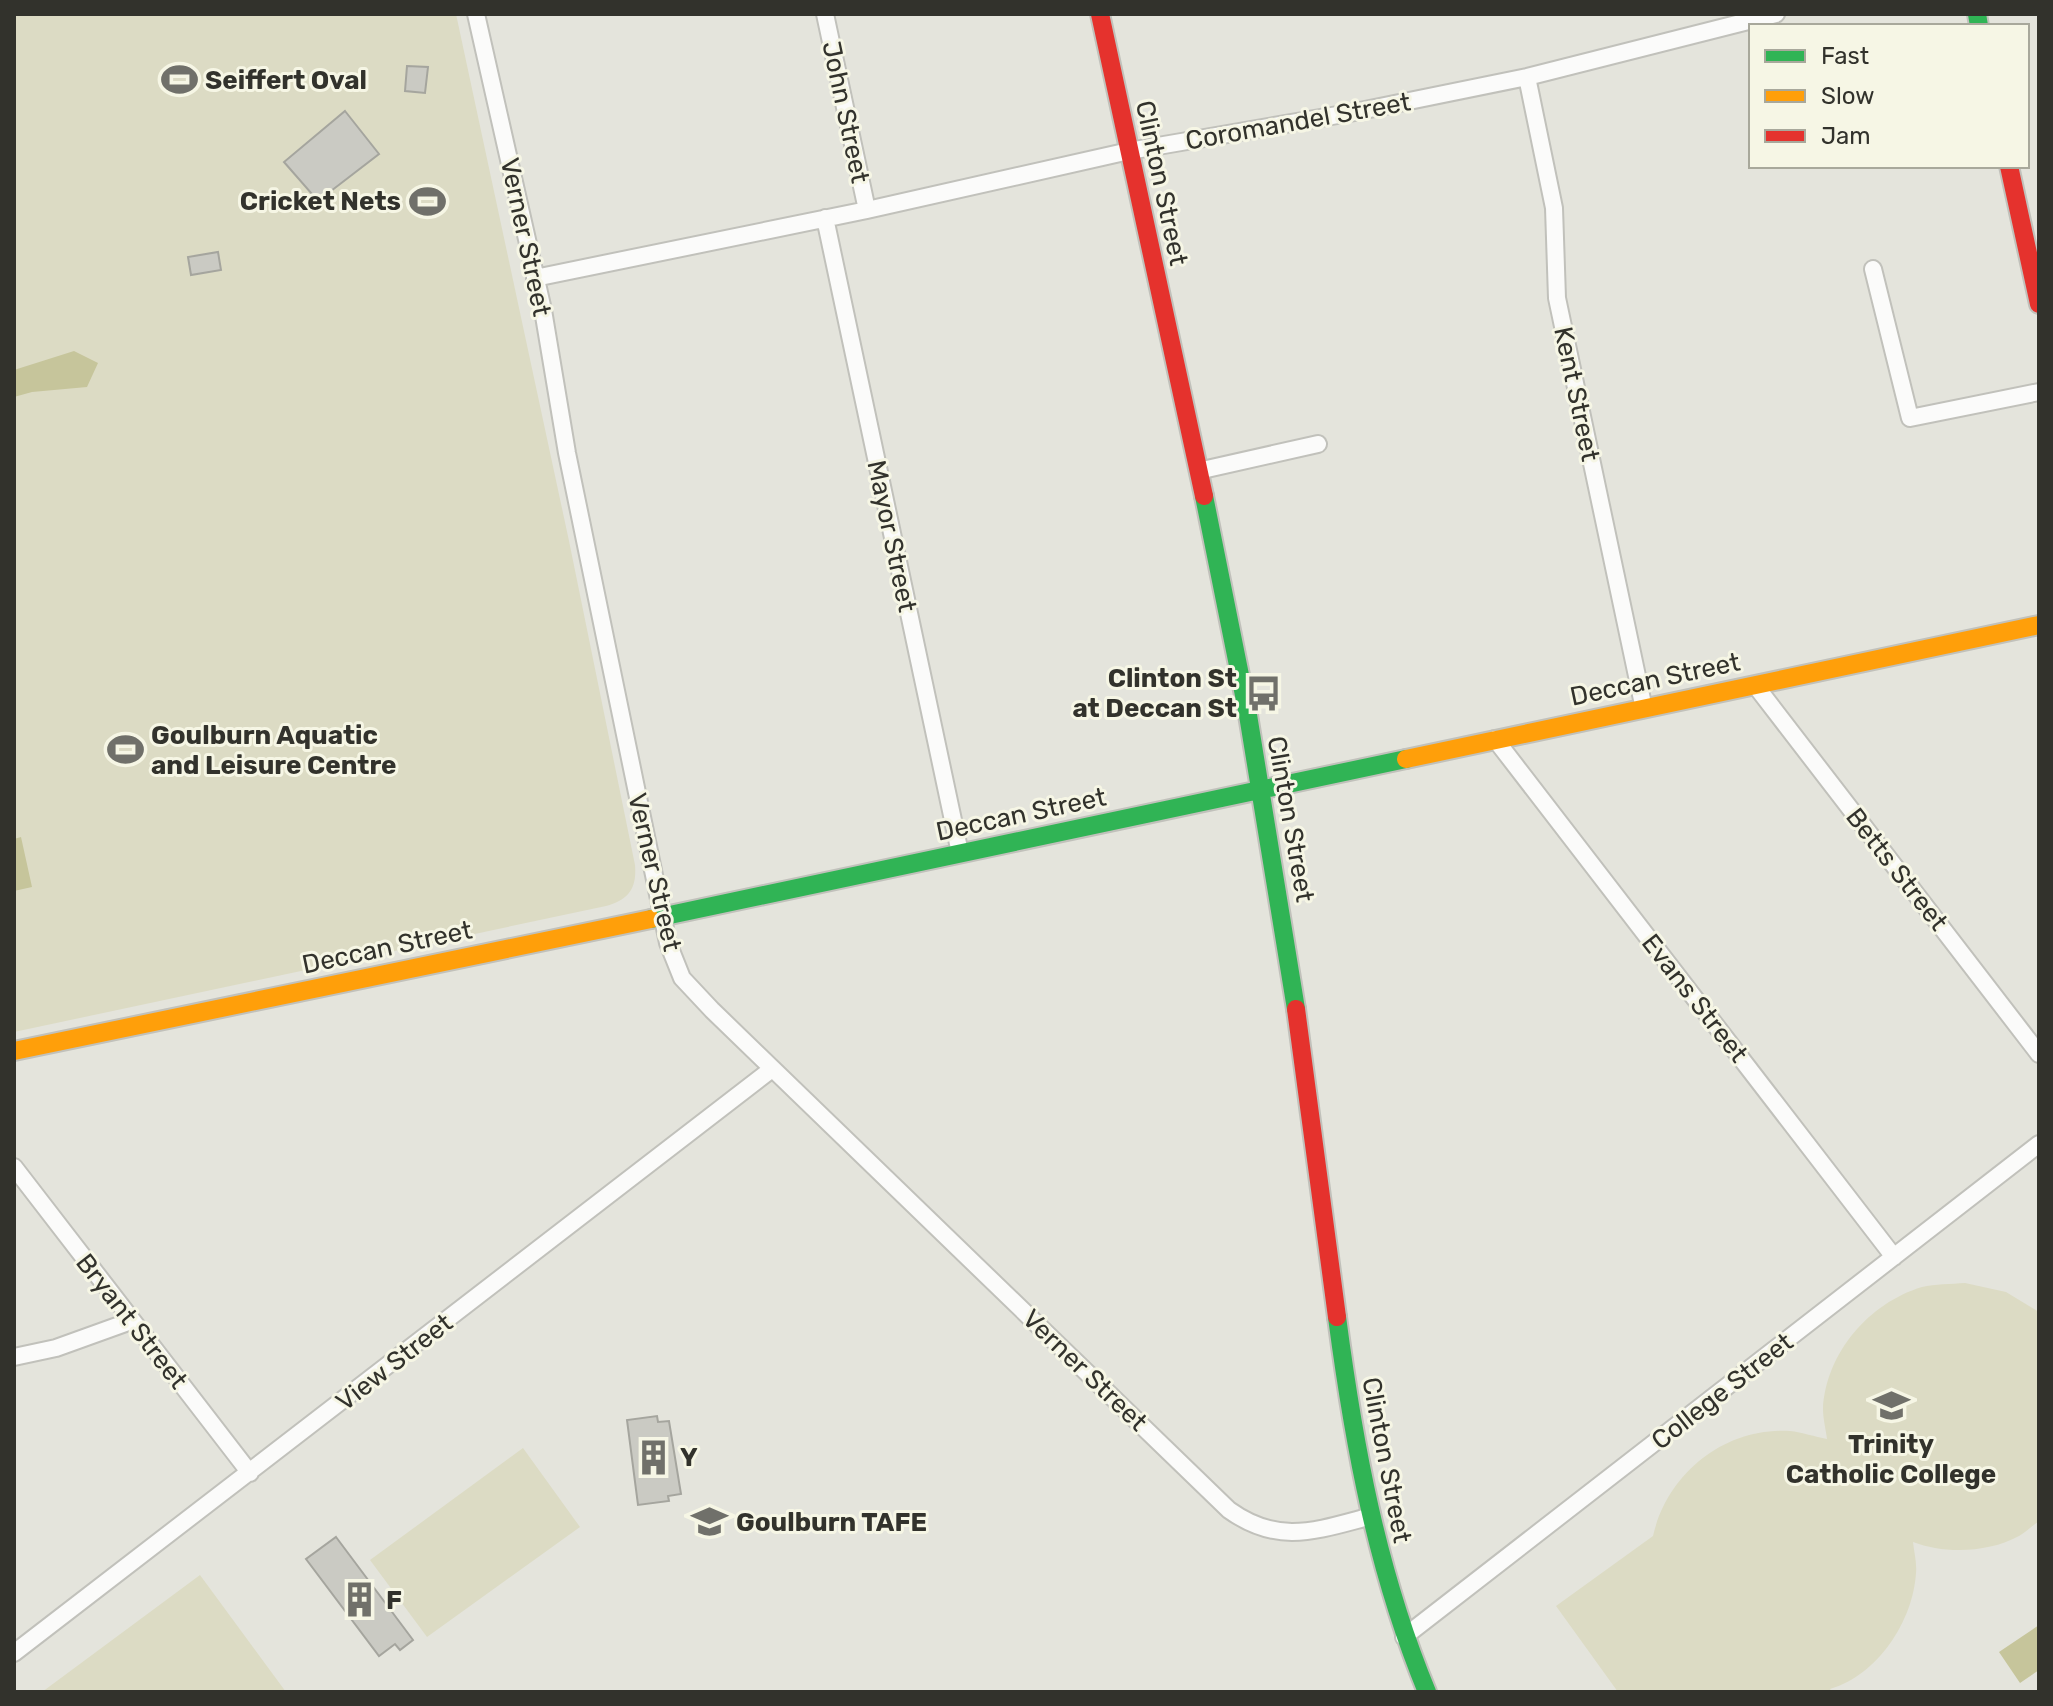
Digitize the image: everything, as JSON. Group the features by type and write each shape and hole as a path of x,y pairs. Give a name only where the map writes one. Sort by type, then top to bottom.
{"street":[{"name":"Verner Street","path":"476,14 535,278 576,499 672,955 682,978 772,1069 1229,1510 1259,1528 1291,1533 1319,1530 1368,1517"},
{"name":"John Street","path":"825,14 867,210"},
{"name":"Clinton Street","path":"1100,14 1198,471 1261,789 1289,963 1351,1427 1368,1517 1388,1590 1427,1692"},
{"name":"Coromandel Street","path":"535,278 867,210 1129,151 1355,112 1527,77 1776,14"},
{"name":"Kent Street","path":"1527,77 1554,208 1557,298 1644,709"},
{"path":"2009,168 2039,304"},
{"name":"Mayor Street","path":"825,218 960,853"},
{"path":"1873,269 1910,418 2039,392"},
{"path":"1198,471 1318,444"},
{"name":"Deccan Street","path":"14,1051 2039,625"},
{"name":"Betts Street","path":"1755,685 2039,1054"},
{"name":"Evans Street","path":"1495,739 1894,1257"},
{"name":"View Street","path":"14,1653 772,1069"},
{"name":"College Street","path":"1404,1637 2039,1144"},
{"name":"Bryant Street","path":"14,1167 250,1473"},
{"path":"14,1357 56,1348 131,1321"}],"shaded area":[{"path":"14,14 456,14 635,865 633,887 625,897 606,906 14,1032"},
{"path":"74,351 98,363 87,387 32,392 14,397 14,370"},
{"path":"21,837 32,887 14,891 14,839"},
{"name":"Trinity Catholic College","path":"1965,1283 2006,1292 2039,1312 2039,1521 2007,1542 1980,1549 1938,1549 1913,1542 1916,1569 1913,1591 1900,1627 1878,1659 1847,1682 1830,1689 1832,1692 1618,1692 1556,1606 1653,1536 1660,1514 1685,1474 1721,1446 1766,1432 1790,1431 1827,1439 1823,1409 1826,1388 1832,1369 1854,1333 1868,1318 1903,1295 1927,1286"},
{"path":"523,1448 580,1527 427,1637 370,1560"},
{"path":"200,1575 286,1692 42,1692"},
{"path":"2039,1625 2039,1670 2020,1683 1999,1652"}],"building":[{"path":"407,66 428,67 425,93 405,91"},
{"path":"345,111 379,154 318,201 284,162"},
{"path":"218,252 221,270 191,275 188,257"},
{"name":"Y","path":"657,1416 658,1422 669,1421 681,1494 668,1496 669,1501 638,1505 627,1420"},
{"name":"F","path":"336,1537 413,1640 400,1650 395,1644 379,1656 306,1559"}],"traffic: fast":[{"path":"1977,14 1979,24"},
{"path":"1204,496 1248,715 1296,1009"},
{"path":"651,919 1406,759"},
{"path":"1337,1317 1351,1413 1381,1554 1409,1646 1427,1692"}],"traffic: slow":[{"path":"1406,759 2039,625"},
{"path":"14,1051 651,919"}],"traffic: jam":[{"path":"1100,14 1204,496"},
{"path":"2009,168 2039,304"},
{"path":"1296,1009 1337,1317"}],"place":[{"name":"Seiffert Oval","path":"179,80"},
{"name":"Cricket Nets","path":"427,201"},
{"name":"Clinton St at Deccan St","path":"1263,693"},
{"name":"Goulburn Aquatic and Leisure Centre","path":"125,750"},
{"name":"Trinity Catholic College","path":"1891,1405"},
{"name":"Y","path":"654,1457"},
{"name":"Goulburn TAFE","path":"710,1522"},
{"name":"F","path":"360,1600"}]}
